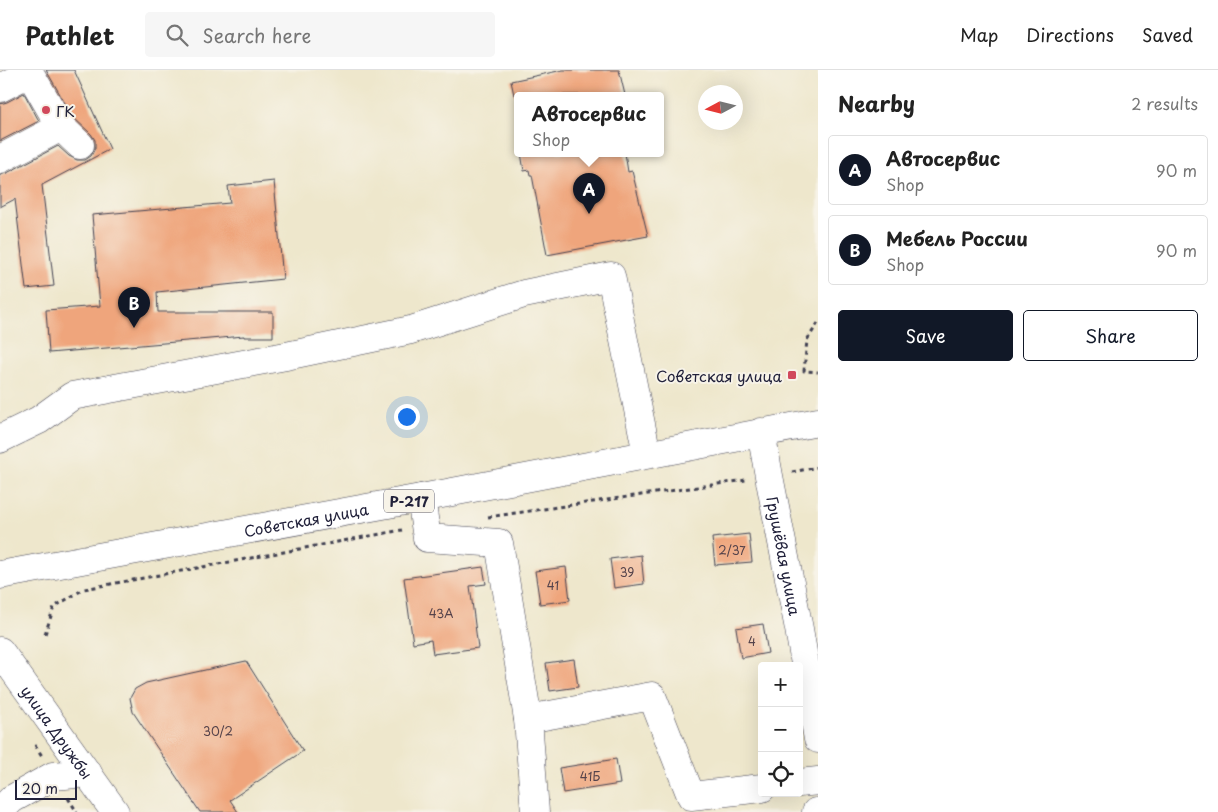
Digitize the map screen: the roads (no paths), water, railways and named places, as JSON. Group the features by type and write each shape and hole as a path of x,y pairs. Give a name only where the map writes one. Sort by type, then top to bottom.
{"main road":[{"path":"0,88 28,71 70,136 0,159"},
{"path":"0,439 39,420 72,396 286,356 411,330 524,294 612,276 647,454"},
{"name":"Советская улица","path":"0,575 421,498 818,422"},
{"name":"Грушёвая улица","path":"762,432 818,739"},
{"path":"421,498 428,538 499,543 528,718 536,812"},
{"name":"улица Дружбы","path":"0,651 115,812"},
{"path":"528,718 652,696 698,804 758,789"},
{"path":"6,808 53,776 88,773"},
{"path":"803,783 818,781"}],"place":[{"name":"ГК","path":"46,110"},
{"name":"Автосервис","path":"589,214"},
{"name":"Мебель России","path":"134,328"},
{"name":"Советская улица","path":"792,375"}]}
